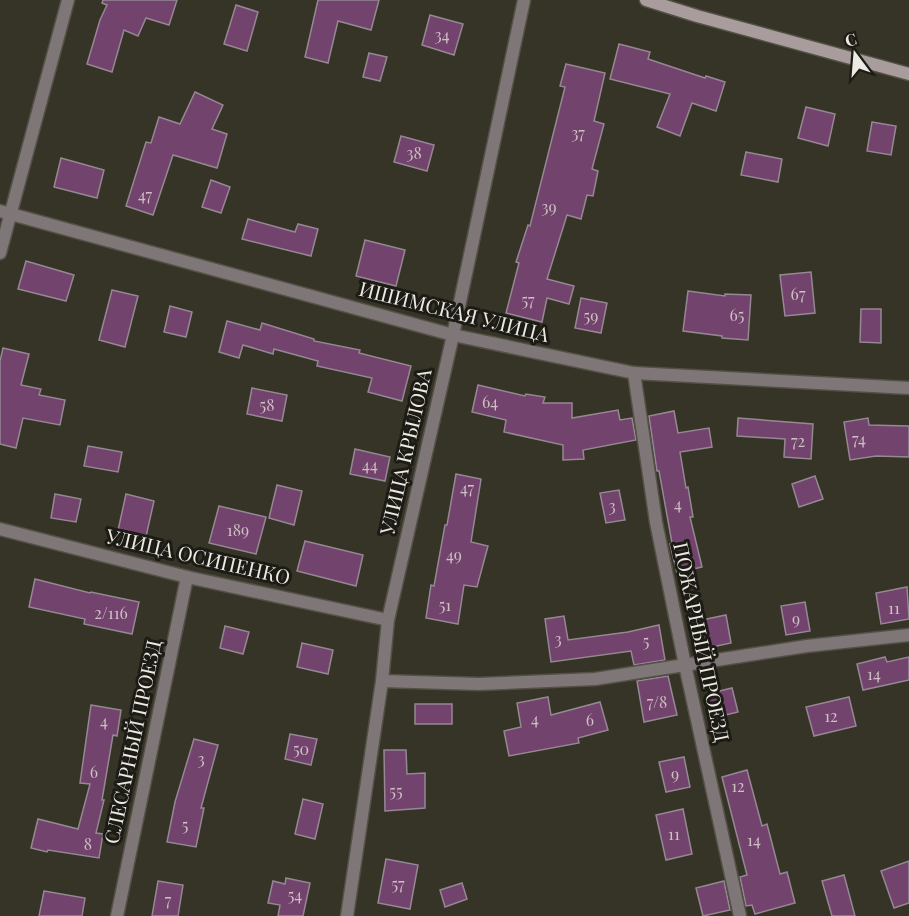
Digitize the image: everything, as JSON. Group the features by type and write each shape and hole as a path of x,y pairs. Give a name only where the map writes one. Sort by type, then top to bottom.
{"street":[{"path":"0,253 5,213 68,0"},
{"name":"УЛИЦА КРЫЛОВА","path":"347,916 382,681 388,620 453,335 524,0"},
{"path":"646,0 909,74"},
{"name":"ИШИМСКАЯ УЛИЦА","path":"5,213 453,335 634,373 909,388"},
{"name":"ПОЖАРНЫЙ ПРОЕЗД","path":"634,373 656,522 740,916"},
{"name":"УЛИЦА ОСИПЕНКО","path":"0,529 187,577 388,620"},
{"name":"СЛЕСАРНЫЙ ПРОЕЗД","path":"117,916 187,577"},
{"path":"382,681 479,684 595,679 807,646 909,635"}],"building":[{"path":"103,0 177,0 169,25 146,18 138,36 124,30 112,72 87,64 100,20 107,5 102,3"},
{"path":"318,0 379,0 371,30 338,21 328,63 305,57"},
{"path":"236,5 258,12 247,51 224,44"},
{"path":"430,15 463,24 454,55 422,45"},
{"path":"619,44 650,52 648,59 705,78 706,76 725,82 716,111 692,103 680,136 657,127 670,94 610,79"},
{"path":"369,53 387,57 380,81 363,77"},
{"path":"566,64 605,73 594,121 604,124 592,169 598,171 593,196 587,195 581,219 567,215 547,279 574,286 569,304 547,298 542,322 506,313 519,263 516,262 528,225 530,226 565,87 560,86"},
{"path":"195,92 223,105 212,129 227,134 217,168 173,155 153,215 126,206 146,142 151,143 159,117 180,124"},
{"path":"806,107 835,114 828,146 798,138"},
{"path":"872,122 896,126 891,155 867,151"},
{"path":"401,136 434,145 427,171 394,162"},
{"path":"746,152 782,159 778,182 741,175"},
{"path":"61,158 104,170 97,198 54,187"},
{"path":"211,180 230,187 221,213 202,207"},
{"path":"248,219 295,232 298,224 318,229 311,256 242,239"},
{"path":"365,240 405,250 396,286 356,276"},
{"path":"26,261 74,275 66,301 18,289"},
{"path":"811,272 815,313 785,316 780,275"},
{"path":"112,290 138,296 125,347 99,340"},
{"path":"688,291 725,296 725,294 751,295 748,340 683,331"},
{"path":"581,298 607,303 601,333 575,328"},
{"path":"170,306 192,312 186,337 164,332"},
{"path":"861,309 881,309 881,343 860,342"},
{"path":"227,321 260,330 262,323 314,339 314,341 360,350 359,353 411,366 402,401 368,392 372,378 317,366 318,361 274,349 273,354 243,345 239,358 219,352"},
{"path":"3,348 29,354 21,385 41,389 39,395 65,400 60,425 23,418 16,448 0,444 0,361"},
{"path":"478,385 525,396 526,394 545,397 543,403 572,403 572,418 618,410 620,420 632,418 636,440 583,450 584,459 563,460 563,445 504,432 506,420 472,412"},
{"path":"252,388 287,395 282,421 247,414"},
{"path":"674,411 678,433 709,428 712,447 680,452 693,517 690,517 702,567 677,573 649,416"},
{"path":"738,418 813,424 811,459 784,457 785,439 737,436"},
{"path":"868,418 869,425 909,426 909,457 876,456 850,460 844,422"},
{"path":"88,446 122,452 118,472 84,466"},
{"path":"355,449 390,457 385,481 350,474"},
{"path":"456,474 481,479 471,542 488,546 477,587 464,585 458,624 426,618 431,585 434,586"},
{"path":"815,476 823,499 799,507 792,484"},
{"path":"277,485 302,491 294,525 269,518"},
{"path":"619,490 625,520 606,523 600,493"},
{"path":"55,494 81,499 76,522 51,518"},
{"path":"126,494 154,501 145,541 117,535"},
{"path":"219,506 266,517 256,554 209,543"},
{"path":"305,541 363,555 356,586 297,571"},
{"path":"35,579 139,602 132,634 84,624 85,619 29,607"},
{"path":"907,587 909,619 881,624 876,593"},
{"path":"805,602 810,631 786,635 781,606"},
{"path":"726,615 731,643 698,650 692,622"},
{"path":"564,616 568,640 628,632 659,625 665,660 634,665 631,651 551,662 545,619"},
{"path":"225,626 249,632 243,654 220,648"},
{"path":"302,643 333,650 328,674 297,667"},
{"path":"885,657 887,662 909,657 909,680 863,690 857,664"},
{"path":"668,676 677,715 644,722 637,681"},
{"path":"732,688 738,712 713,718 707,694"},
{"path":"548,697 551,715 600,702 608,730 578,738 579,743 509,756 504,731 521,727 517,703"},
{"path":"849,697 856,726 814,736 806,707"},
{"path":"415,704 452,704 452,724 415,724"},
{"path":"91,705 121,710 117,736 113,735 102,800 104,800 96,833 103,834 99,858 31,848 38,819 78,829 90,784 80,783"},
{"path":"290,734 317,739 311,765 285,759"},
{"path":"194,739 218,745 201,808 204,808 196,847 167,842 175,802"},
{"path":"384,750 406,750 407,774 425,773 425,808 385,811"},
{"path":"684,757 690,787 666,792 659,762"},
{"path":"747,770 762,826 767,824 780,874 787,872 795,903 755,914 752,905 746,906 740,877 747,875 722,777"},
{"path":"303,799 323,804 315,839 295,834"},
{"path":"683,809 692,854 666,860 656,815"},
{"path":"386,859 418,865 410,909 378,903"},
{"path":"909,861 909,903 894,908 881,871"},
{"path":"844,875 855,916 832,916 822,881"},
{"path":"286,878 310,883 303,916 278,916 280,905 268,903 273,881 285,884"},
{"path":"158,881 183,885 178,916 152,916"},
{"path":"724,881 730,910 703,916 696,888"},
{"path":"462,883 467,899 445,907 440,890"},
{"path":"44,891 85,898 82,916 39,916"}]}
